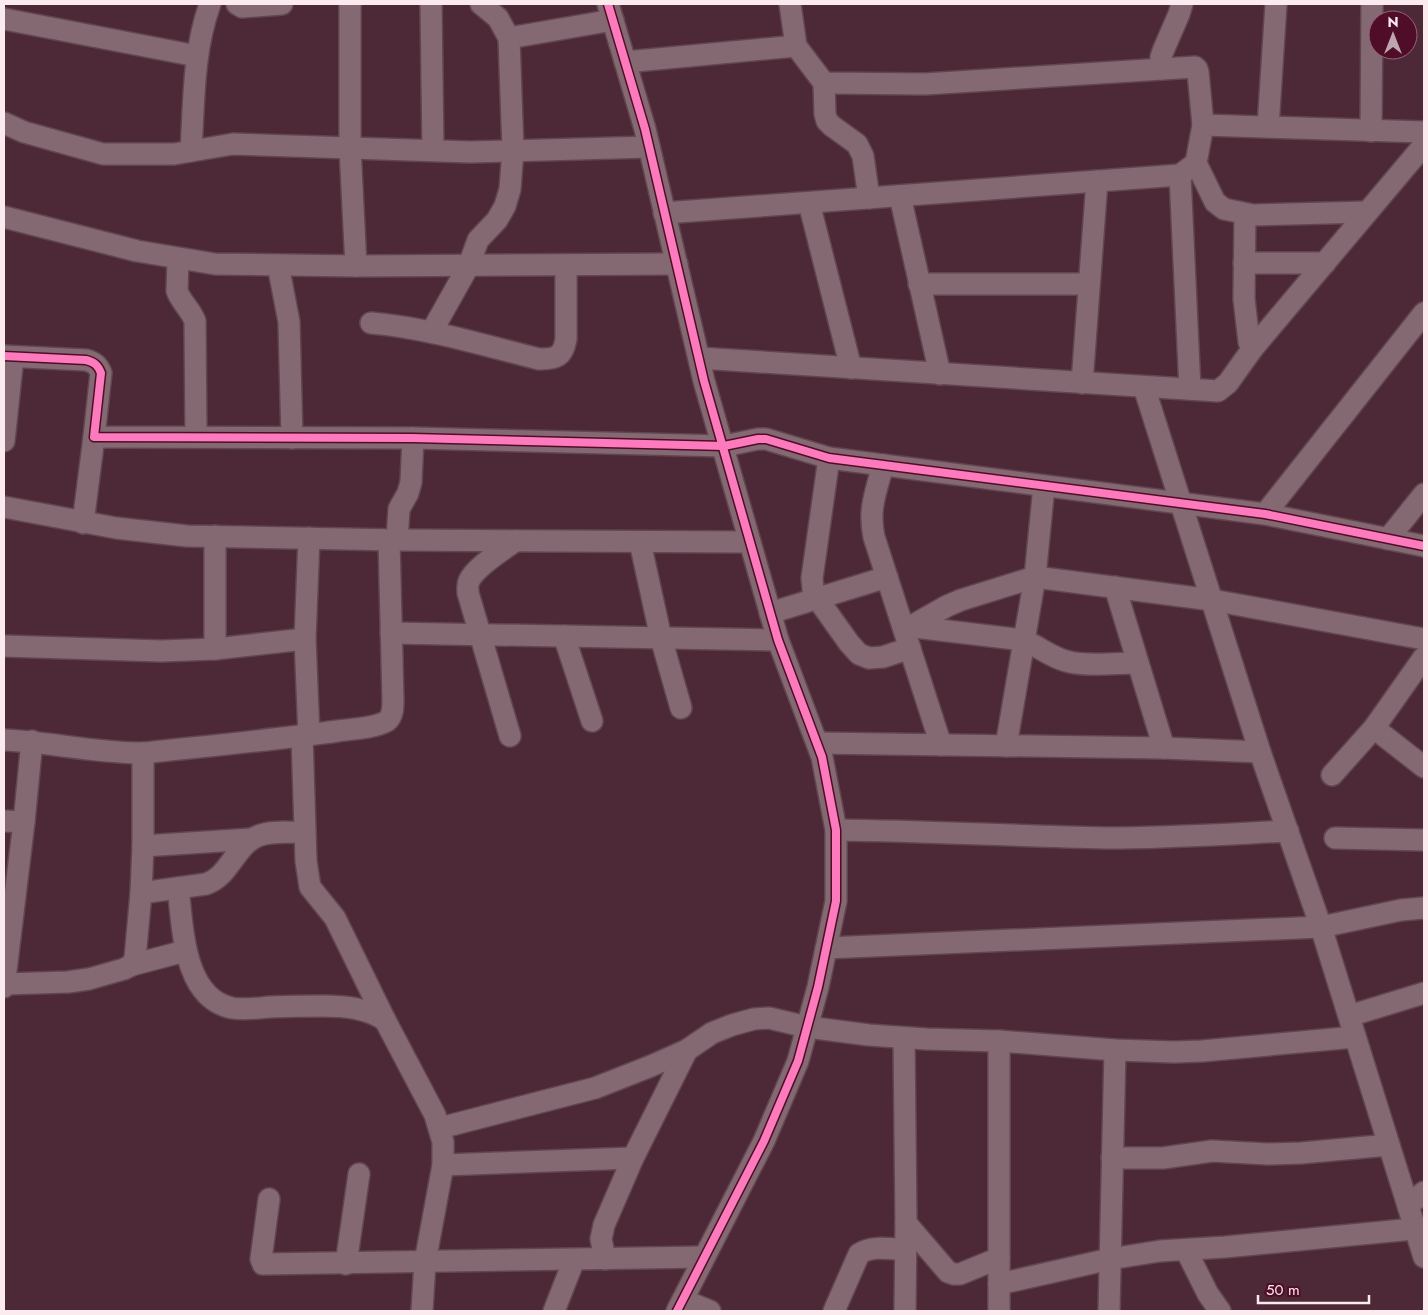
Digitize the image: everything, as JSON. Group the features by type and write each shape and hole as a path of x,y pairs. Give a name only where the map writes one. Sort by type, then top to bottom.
{"street":[{"path":"4,23 7,4"},
{"path":"191,151 197,56 210,4"},
{"path":"237,4 242,7 282,4"},
{"path":"350,4 350,148 356,266"},
{"path":"431,4 433,150"},
{"path":"790,4 796,46 824,83 827,121 857,144 862,156 870,198"},
{"path":"1162,69 1161,57 1182,4"},
{"path":"1268,127 1276,4"},
{"path":"1370,130 1372,4"},
{"path":"432,332 469,265 478,240 497,220 505,206 510,189 513,150 509,38 498,18 485,6"},
{"path":"509,38 611,12 649,147 704,381 778,640 822,757 836,830 836,901 818,987 798,1061 764,1141 680,1306 710,1311"},
{"path":"4,19 197,56"},
{"path":"625,62 796,46"},
{"path":"824,83 925,84 1197,68 1203,125 1188,169 1190,389"},
{"path":"4,123 24,132 103,154 174,154 233,144 470,152 649,147"},
{"path":"1203,125 1424,132"},
{"path":"699,358 1144,387 1222,390 1253,348 1424,145"},
{"path":"664,213 1097,182 1188,169"},
{"path":"1188,169 1224,209 1253,215 1367,212"},
{"path":"1082,383 1097,182"},
{"path":"900,196 940,374"},
{"path":"809,203 851,368"},
{"path":"1245,214 1244,299 1249,342 1253,348"},
{"path":"4,217 137,251 215,264 356,266 676,264"},
{"path":"178,259 177,291 194,316 195,321 196,437"},
{"path":"1244,263 1325,263"},
{"path":"278,265 289,322 292,438"},
{"path":"370,323 432,332 539,359 555,358 564,348 566,339 566,265"},
{"path":"919,284 1089,284"},
{"path":"1265,514 1424,313"},
{"path":"4,441 9,356 86,360 96,363 101,373 84,523"},
{"path":"1144,387 1260,752 1321,927 1408,1206 1420,1229 1424,1257"},
{"path":"94,437 413,438 724,446 766,439 829,458 1265,514 1424,546"},
{"path":"4,740 32,741 120,753 143,753 306,735 375,726 386,722 391,717 393,709 391,633 393,540 399,509 408,493 411,482 413,438"},
{"path":"829,458 812,578 813,589 817,598 849,644 859,654 868,658 883,657 910,648"},
{"path":"883,465 871,510 871,524 887,577 907,626 910,648 941,745"},
{"path":"1006,746 1035,577 1044,486"},
{"path":"1388,539 1424,494"},
{"path":"4,507 84,523 187,536 393,540 750,542"},
{"path":"215,536 215,649"},
{"path":"309,538 305,639 306,861 310,887 335,918 440,1128 443,1142 443,1165 425,1262 422,1311"},
{"path":"510,736 468,594 468,586 475,571 515,541"},
{"path":"640,542 660,638 681,708"},
{"path":"770,613 887,577"},
{"path":"907,626 954,603 1035,577 1212,600 1424,639"},
{"path":"1115,587 1164,748"},
{"path":"907,626 1023,640 1068,662 1086,664 1138,663"},
{"path":"391,633 778,640"},
{"path":"564,636 592,721"},
{"path":"4,646 161,651 215,649 305,639"},
{"path":"1332,775 1374,728 1424,657"},
{"path":"1374,728 1424,767"},
{"path":"32,741 14,822 4,985 89,979 124,969 132,964 185,951"},
{"path":"817,744 1164,748 1260,752"},
{"path":"132,964 135,958 141,893 143,753"},
{"path":"836,830 1107,838 1288,831"},
{"path":"143,846 252,839 267,833 305,832"},
{"path":"1335,838 1424,840"},
{"path":"141,893 206,884 214,881 220,877 252,839"},
{"path":"178,888 185,951 195,976 212,1000 233,1008 344,1006 367,1011 385,1020"},
{"path":"826,948 1321,927 1401,910 1424,908"},
{"path":"1349,1016 1424,992"},
{"path":"440,1128 595,1088 687,1050 712,1033 754,1019 769,1018 845,1033 904,1038 1174,1052 1355,1037"},
{"path":"904,1038 905,1311"},
{"path":"999,1042 999,1311"},
{"path":"605,1259 601,1240 602,1232 633,1158 687,1050"},
{"path":"1109,1311 1115,1050"},
{"path":"1112,1158 1163,1158 1212,1151 1268,1154 1301,1153 1389,1145"},
{"path":"443,1165 633,1158"},
{"path":"346,1264 359,1174"},
{"path":"1408,1206 1424,1192"},
{"path":"269,1199 261,1259 263,1264 704,1257"},
{"path":"906,1223 948,1272 960,1274 999,1258"},
{"path":"999,1284 1110,1259 1160,1252 1420,1229"},
{"path":"834,1311 859,1254 864,1250 875,1248 906,1250"},
{"path":"1186,1250 1208,1294 1220,1311"},
{"path":"554,1311 574,1260"}],"cycle path":[{"path":"608,4 645,129 704,381 778,640 822,757 836,830 836,901 818,987 798,1061 764,1141 677,1311"},
{"path":"4,356 86,360 95,364 101,373 94,437 413,438 724,446 766,439 829,458 1265,514 1424,546"}]}
